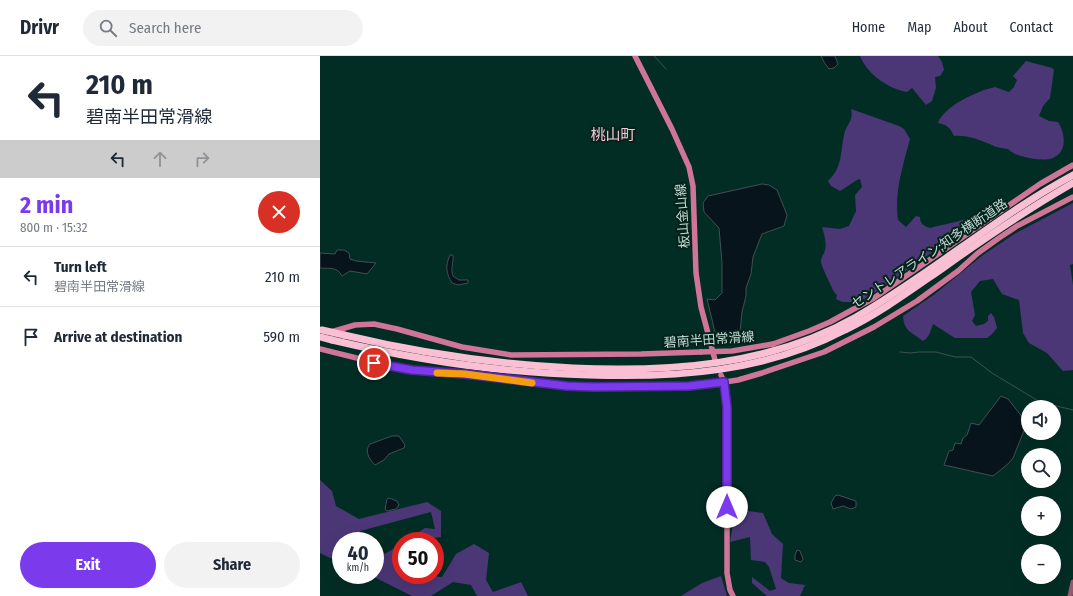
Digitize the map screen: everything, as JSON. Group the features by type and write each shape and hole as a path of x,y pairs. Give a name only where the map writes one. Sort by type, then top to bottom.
{"highway":[{"name":"セントレアライン;知多横断道路","path":"322,334 344,335 382,344 442,355 552,367 614,369 665,368 707,365 741,360 794,345 855,318 904,287 1036,196 1073,175"},
{"name":"セントレアライン;知多横断道路","path":"322,334 332,340 428,360 538,373 619,376 673,375 710,372 744,366 777,358 817,343 844,331 873,315 1011,220 1073,183"}],"main road":[{"name":"板山金山線","path":"635,56 672,129 689,167 693,186 696,273 701,307 715,360"},
{"name":"碧南半田常滑線","path":"322,334 356,325 374,324 475,350 511,355 641,354 732,351 773,344 830,322 874,298 1040,184 1073,165"},
{"path":"322,334 321,341 323,349 401,369 422,372 465,374 567,386 594,387 689,386 724,382 762,373 811,357 874,327 923,296 958,271 998,238 1017,226 1073,197"},
{"path":"721,375 724,382 727,408 727,573 730,590 733,596"}],"street":[{"path":"1070,596 1073,582"}],"shaded area":[{"path":"821,56 835,56 838,64 834,68 829,69"},
{"path":"860,56 938,56 942,62 944,70 940,76 935,77 936,88 932,101 926,105 912,88 907,92 893,88 879,80 863,63"},
{"path":"1026,61 1052,68 1054,70 1050,98 1043,106 1039,116 1049,121 1058,122 1060,126 1064,142 1058,155 1053,158 1046,159 1025,157 1008,149 996,147 973,138 954,136 948,127 938,123 941,117 954,105 979,92 995,87 1009,92 1014,87 1017,80 1013,76"},
{"path":"851,109 899,126 904,129 910,139 900,179 897,200 898,220 906,227 916,216 920,217 923,224 930,228 968,218 977,214 999,199 1003,198 1005,200 976,223 952,238 876,292 859,302 842,302 836,299 837,295 834,292 821,262 826,247 822,227 840,229 849,226 856,211 855,195 862,187 860,179 840,191 831,186 828,181 833,176 839,165 845,131 851,120"},
{"path":"762,184 769,185 777,190 787,215 784,226 762,234 753,257 751,274 746,288 740,332 736,330 730,335 719,335 715,332 707,299 715,300 722,293 722,263 719,228 704,212 703,203 708,196"},
{"path":"1073,203 1073,264 1070,265 1073,285 1073,370 1063,371 1047,353 1029,343 1023,333 1019,300 1002,294 993,279 980,281 971,292 975,315 972,321 976,326 984,324 988,321 988,316 991,313 994,317 997,328 987,338 955,338 933,324 931,331 923,341 907,329 903,316 935,294 983,255 1016,233"},
{"path":"337,250 344,250 349,253 350,259 356,261 376,263 367,274 350,271 342,276 335,269 320,268 320,253 335,254"},
{"path":"450,255 453,255 453,276 459,280 468,280 468,283 458,285 452,283 448,276 447,269 447,263"},
{"path":"1001,396 1008,399 1021,415 1021,438 1013,458 1009,463 993,476 944,465 949,451 953,450 955,443 961,444 963,438 967,435 971,423 979,425"},
{"path":"392,436 399,436 405,445 404,448 389,454 384,460 375,465 368,455 368,447 370,444"},
{"path":"320,480 332,491 336,506 359,519 427,502 441,511 441,532 419,532 425,528 435,529 431,512 360,532 332,532 332,558 320,553"},
{"path":"838,495 856,501 856,507 851,509 843,506 833,509 831,503 835,496"},
{"path":"389,498 397,501 399,505 396,509 387,511 385,509 387,499"},
{"path":"741,510 763,513 772,534 783,544 781,578 789,583 805,585 800,596 767,596 752,583 752,577 770,591 776,589 769,567 765,562 751,560 750,537 730,542 733,523 740,516"},
{"path":"474,544 489,553 486,580 493,592 521,582 528,596 477,596 471,585 453,582 431,596 412,596 384,582 384,554 392,550 392,584 444,584 444,574 456,554"},
{"path":"797,550 800,551 803,559 801,562 795,560"},
{"path":"721,576 727,596 681,596 702,583"}],"waterway":[{"path":"654,56 666,69"},
{"path":"900,352 936,352 955,357 971,357 992,373 1040,402 1073,410"}],"slow traffic":[{"path":"437,373 465,374 532,383"}],"district":[{"name":"桃山町","path":"613,135"}],"route":[{"path":"374,363 422,372 465,374 567,386 689,386 724,382 727,408 727,507"}]}
